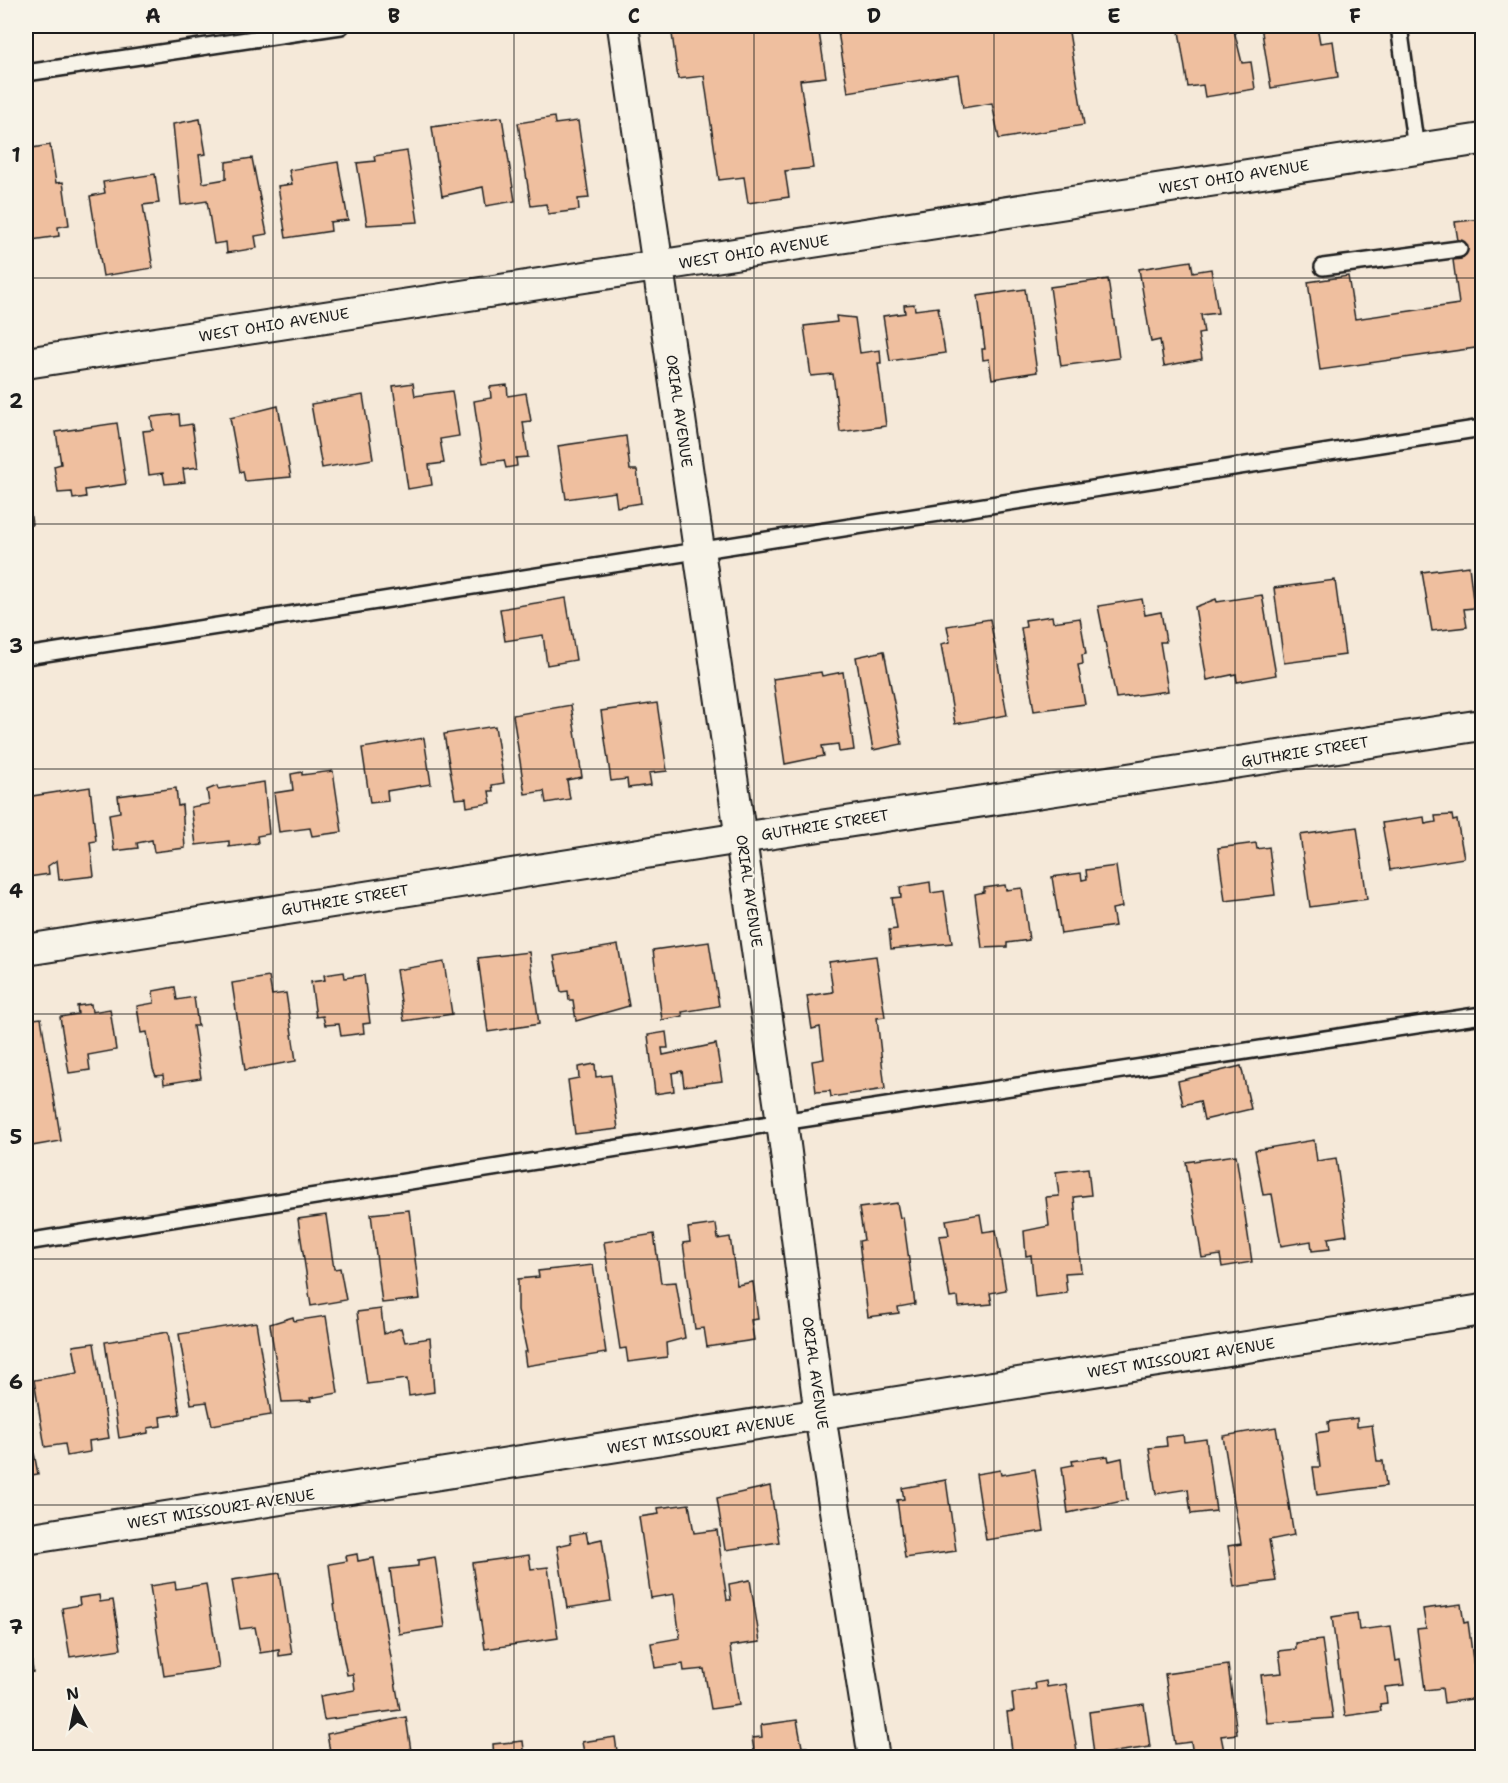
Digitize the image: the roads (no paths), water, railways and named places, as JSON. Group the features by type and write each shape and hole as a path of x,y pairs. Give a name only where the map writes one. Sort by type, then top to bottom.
{"street":[{"name":"ORIAL AVENUE","path":"623,26 782,1122 820,1415 874,1758"},
{"name":"WEST OHIO AVENUE","path":"26,363 1482,139"},
{"name":"GUTHRIE STREET","path":"26,950 1482,725"},
{"name":"WEST MISSOURI AVENUE","path":"26,1539 1482,1310"}],"lane":[{"path":"26,73 341,26"},
{"path":"1400,26 1416,149"},
{"path":"1323,267 1459,249"},
{"path":"26,656 1482,428"},
{"path":"26,1242 782,1122 1482,1015"}]}
